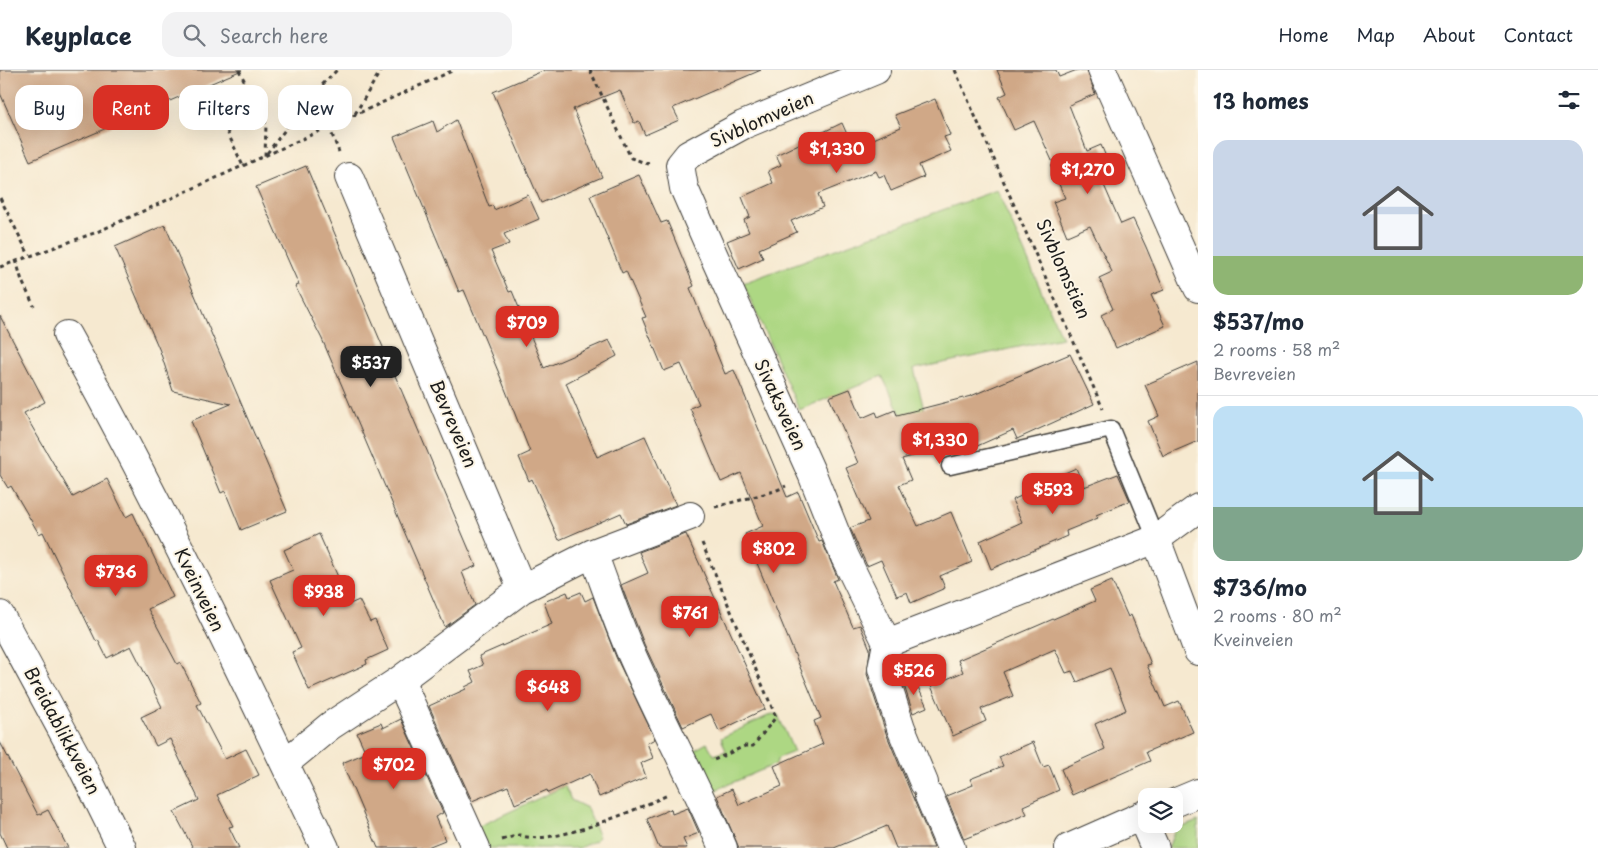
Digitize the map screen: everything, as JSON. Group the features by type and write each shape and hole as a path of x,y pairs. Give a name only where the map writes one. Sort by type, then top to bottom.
{"street":[{"name":"Sivblomveien","path":"680,165 688,155 743,125 876,70"},
{"path":"1102,70 1198,288"},
{"name":"Sivaksveien","path":"680,165 684,188 758,360 812,474 845,557 887,643"},
{"name":"Bevreveien","path":"349,177 522,589"},
{"name":"Kveinveien","path":"67,335 119,430 325,848"},
{"path":"951,848 901,728 882,669 887,643 1156,539 1198,508"},
{"path":"284,763 330,726 400,680 522,589 593,553 690,516"},
{"path":"1156,539 1198,651"},
{"path":"593,553 634,662 697,790 723,848"},
{"name":"Breidablikkveien","path":"0,615 82,766 122,848"},
{"path":"400,680 486,845"},
{"path":"1183,799 1198,793"},
{"path":"1069,848 1138,818"},
{"path":"1150,833 1155,848"}],"lane":[{"path":"950,466 1112,429 1156,539"}],"path":[{"path":"239,70 266,124 264,156"},
{"path":"264,156 310,97 337,70"},
{"path":"355,115 381,70"},
{"path":"0,267 97,232 454,70"},
{"path":"590,70 631,158 654,166 680,165"},
{"name":"Sivblomstien","path":"955,70 1112,429"},
{"path":"227,130 243,166"},
{"path":"0,198 29,255"},
{"path":"16,260 22,281 34,306"},
{"path":"486,845 519,835 528,840 545,841 582,831 671,794 679,786 697,790 695,768 745,746 753,746 776,717 690,516 720,505 774,491 812,474"}],"green space":[{"path":"997,190 1062,338 914,369 930,434 914,441 882,376 799,410 743,283"},
{"path":"772,714 778,715 794,752 778,758 776,764 713,791 697,772 689,753 707,743 714,755 726,751 721,738"},
{"path":"565,786 571,800 587,808 599,837 596,840 579,848 483,848 475,828"},
{"path":"1198,821 1198,848 1168,848 1174,833 1183,833 1183,827"}],"building":[{"path":"0,70 242,70 207,85 179,85 179,97 169,101 169,85 93,85 93,130 102,130 30,161 16,130 83,130 83,85 15,85 15,127 0,93"},
{"path":"545,70 761,70 673,108 679,120 645,135 639,121 634,123 620,90 573,109 602,177 541,203 493,92"},
{"path":"997,70 1056,70 1059,77 1077,70 1087,70 1095,94 1069,105 1087,151 1101,145 1115,178 1103,183 1121,224 1133,219 1146,247 1164,290 1151,295 1165,326 1116,348 1101,315 1113,309 1099,278 1112,272 1090,226 1067,236 1053,202 1065,198 1051,166 1054,165 1034,121 1014,130 999,97 1007,93"},
{"path":"935,99 950,135 944,137 951,151 919,165 924,177 891,191 884,175 879,177 876,171 818,194 823,207 791,221 797,232 759,249 763,258 739,269 727,241 749,232 744,220 750,217 742,197 773,183 768,171 781,165 776,155 842,123 853,148 901,127 895,115"},
{"path":"456,120 489,207 493,206 494,210 528,195 539,219 504,234 509,244 491,251 509,292 512,291 544,368 609,340 617,356 566,383 597,457 645,436 676,505 626,524 621,513 559,540 532,479 529,481 519,457 530,452 498,371 464,290 459,292 394,137 433,121 437,132"},
{"path":"306,166 476,566 462,572 475,605 445,627 322,339 295,286 299,285 256,187"},
{"path":"639,175 661,223 667,221 668,223 694,286 690,288 725,374 734,370 787,497 798,492 819,542 822,541 838,579 833,581 853,627 860,625 870,649 867,674 886,733 934,848 896,848 887,826 834,848 739,848 717,796 732,789 739,805 782,786 774,766 823,744 814,721 821,718 745,534 763,526 741,473 721,482 690,408 699,404 681,364 664,371 642,318 646,317 626,271 622,273 590,196"},
{"path":"165,225 287,511 241,530 225,491 221,493 191,421 231,404 173,391 160,351 115,247"},
{"path":"0,316 45,402 24,413 73,497 107,479 126,517 133,513 173,597 148,609 177,664 180,662 201,703 197,705 225,759 246,749 259,775 217,795 233,826 229,827 239,848 193,848 174,812 199,800 170,739 156,746 141,717 162,707 131,646 107,658 98,640 96,641 43,532 39,534 11,486 8,488 0,475"},
{"path":"1070,354 1094,404 1017,439 1013,430 975,447 972,439 902,459 911,480 899,485 918,526 951,512 972,562 940,576 945,588 911,603 907,592 897,596 881,560 867,566 850,528 869,521 846,468 858,463 829,397 850,389 862,418 876,412 878,417 895,410 897,415 971,396"},
{"path":"1198,362 1198,441 1163,456 1148,421 1159,416 1145,385"},
{"path":"1076,468 1084,487 1118,474 1130,501 1096,515 1098,518 1066,531 1067,536 991,569 980,541 1022,522 1012,500 1044,486 1042,483"},
{"path":"319,534 350,604 359,600 370,622 375,620 388,650 366,660 367,664 309,690 292,652 301,648 270,580 293,570 284,550"},
{"path":"686,534 765,709 719,731 711,714 683,727 644,644 621,585 648,573 639,552"},
{"path":"1112,581 1128,617 1131,615 1151,664 1147,665 1165,707 1179,701 1193,732 1146,752 1150,761 1072,795 1061,769 1105,749 1095,724 1126,710 1110,668 1077,682 1072,671 1066,673 1055,649 1003,672 1013,696 981,709 986,721 953,736 931,686 963,672 958,660 1095,601 1090,590"},
{"path":"567,592 569,597 581,592 585,601 593,597 616,657 655,739 647,743 653,758 641,763 646,777 599,797 590,774 548,793 547,790 515,804 508,786 472,801 429,706 466,689 465,687 475,682 470,671 483,665 479,656 552,624 544,602"},
{"path":"914,678 927,707 913,713 903,682"},
{"path":"401,719 443,813 435,817 445,840 425,848 378,848 342,763 366,753 357,733 381,723 383,728"},
{"path":"0,742 38,815 48,810 68,848 7,848 0,833"},
{"path":"1033,742 1043,767 1049,765 1059,790 1023,806 1027,814 964,839 946,796 973,785 970,779 1003,766 999,757"},
{"path":"688,808 699,833 683,839 687,848 659,848 647,819 671,809 672,814"}]}
